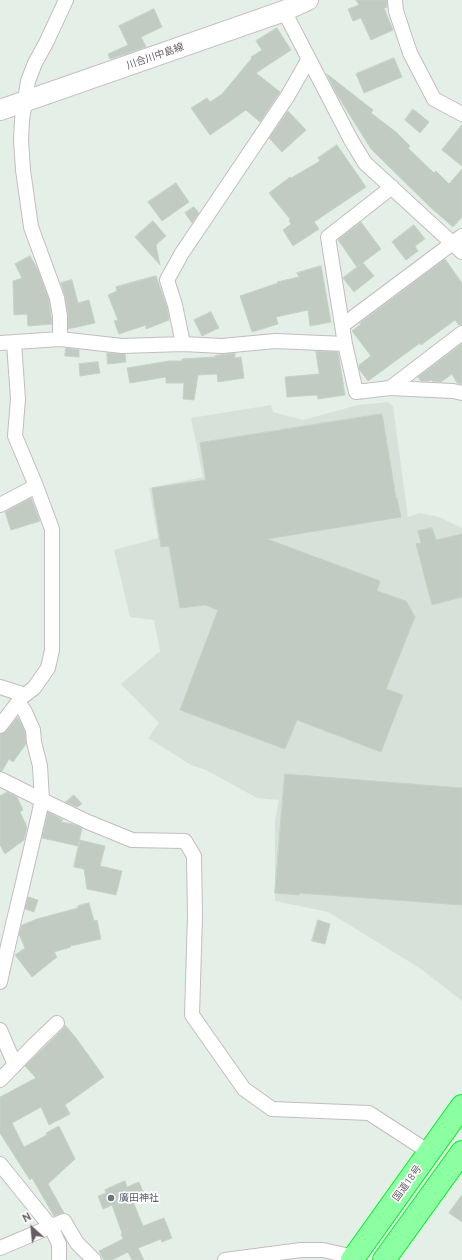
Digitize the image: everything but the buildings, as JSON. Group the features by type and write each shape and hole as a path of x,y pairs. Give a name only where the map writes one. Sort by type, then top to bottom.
{"highway":[{"name":"国道18号","path":"353,1259 462,1106"},
{"path":"384,1260 462,1152"}],"main road":[{"name":"川合川中島線","path":"0,110 284,11 308,0"}],"street":[{"path":"60,339 60,316 57,298 32,227 23,170 21,140 22,120 28,81 35,63 66,0"},
{"path":"395,0 396,10 410,53 434,99 462,114"},
{"path":"284,11 351,140 365,163 459,244 343,325"},
{"path":"183,344 175,305 167,280 182,253 286,97 306,64 308,58"},
{"path":"392,187 328,237 345,344 356,392 390,388 453,391 462,393"},
{"path":"390,388 462,333"},
{"path":"0,343 60,339 122,346 183,344 222,346 274,341 345,344"},
{"path":"0,726 20,700 34,688 48,668 52,650 52,529 15,436 18,399 14,343"},
{"path":"0,505 36,486"},
{"path":"0,687 19,693 20,700 33,730 34,742 40,766 42,800 11,928 0,982"},
{"path":"0,779 88,822 132,840 185,841 194,856 195,916 192,1015 244,1090 272,1109 369,1113 429,1152"},
{"path":"0,1080 57,1023"},
{"path":"0,1030 15,1065"},
{"path":"0,1164 51,1227 59,1244 60,1260"},
{"path":"0,1248 64,1221 77,1243 94,1260"},
{"path":"225,1260 301,1250 323,1250 353,1259"}],"shaded area":[{"path":"388,402 393,406 408,517 420,513 439,517 462,528 462,1001 421,969 328,912 275,901 275,820 279,800 257,798 206,770 191,765 148,738 159,723 121,684 160,651 154,620 130,617 114,550 158,538 149,488 203,477 191,418 271,405 273,412 303,420 358,405"}],"place":[{"name":"廣田神社","path":"111,1198"}]}
